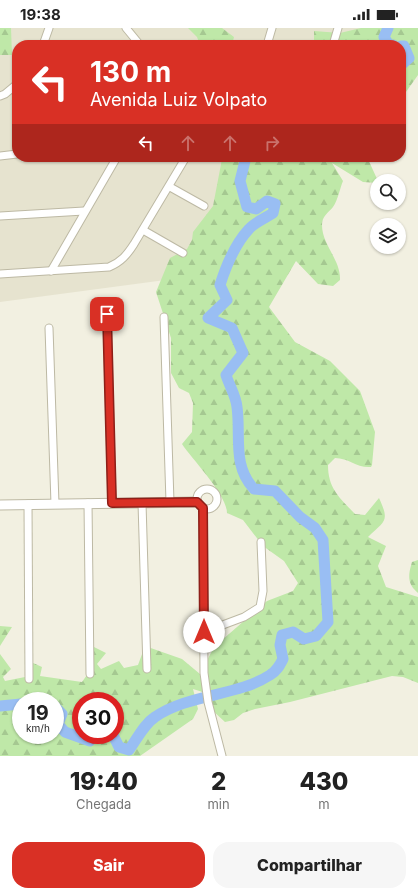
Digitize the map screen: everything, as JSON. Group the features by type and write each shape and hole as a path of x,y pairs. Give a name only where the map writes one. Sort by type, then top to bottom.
{"street":[{"path":"44,40 49,28"},
{"path":"126,28 136,40"},
{"path":"268,40 272,28"},
{"path":"334,40 338,28"},
{"path":"0,96 12,89"},
{"path":"0,156 12,155"},
{"path":"51,270 114,162"},
{"path":"0,274 109,267 117,263 127,255 170,187 183,162"},
{"path":"170,187 204,206"},
{"path":"0,216 84,211"},
{"path":"143,230 183,253"},
{"path":"107,314 112,503"},
{"path":"164,317 170,502"},
{"path":"49,328 55,504"},
{"path":"0,505 170,502 200,505 205,687 222,756"},
{"path":"88,503 90,674"},
{"path":"142,503 147,669"},
{"path":"28,504 30,679"},
{"path":"204,632 244,617 260,607 263,591 261,542"}],"shaded area":[{"path":"0,28 370,28 362,40 12,40 12,162 237,162 188,277 0,302"}],"green space":[{"path":"0,28 11,28 12,55 0,55"},
{"path":"188,28 222,28 234,37 233,40 198,40"},
{"path":"361,28 418,28 418,75 406,92 406,40 314,40 314,31 340,33"},
{"path":"221,162 369,162 375,174 370,174 370,182 363,182 332,163 343,181 338,198 333,207 324,217 322,225 325,239 338,266 340,280 333,286 318,284 296,261 269,307 295,342 330,361 360,391 375,432 372,465 371,467 366,467 340,458 335,458 328,465 330,481 344,503 355,514 365,515 379,498 385,516 384,520 382,524 368,537 386,546 378,566 386,587 418,597 418,683 403,677 392,676 290,702 255,709 243,713 234,720 225,722 212,710 209,694 193,689 198,709 193,719 140,756 0,756 0,654 11,669 3,677 5,681 25,677 31,662 42,667 40,676 82,682 89,672 88,644 106,653 97,664 101,669 119,661 124,668 138,665 145,646 182,659 200,674 214,647 267,601 293,591 298,583 284,561 263,546 243,520 227,513 225,505 215,487 182,444 192,432 193,403 189,393 179,388 171,373 171,338 156,292 170,258 187,249 192,240 193,232 213,206"},
{"path":"418,560 418,593 414,590 410,583 409,575 412,562"},
{"path":"0,626 12,627 0,646"}],"waterway":[{"path":"386,40 384,37 388,28"},
{"path":"406,51 409,58 406,61"},
{"path":"118,744 119,747 129,750 147,724 168,709 257,682 278,668 283,659 280,645 282,635 293,632 304,639 316,636 328,622 323,540 315,528 300,517 275,491 254,489 247,480 240,461 236,403 226,375 243,353 232,328 208,318 227,300 220,285 228,263 239,241 257,222 273,213 275,204 267,201 256,209 247,207 240,181 245,162"},
{"path":"0,706 12,705"},
{"path":"64,731 72,735"}],"route":[{"path":"107,314 112,503 197,502 203,508 204,632"}]}
